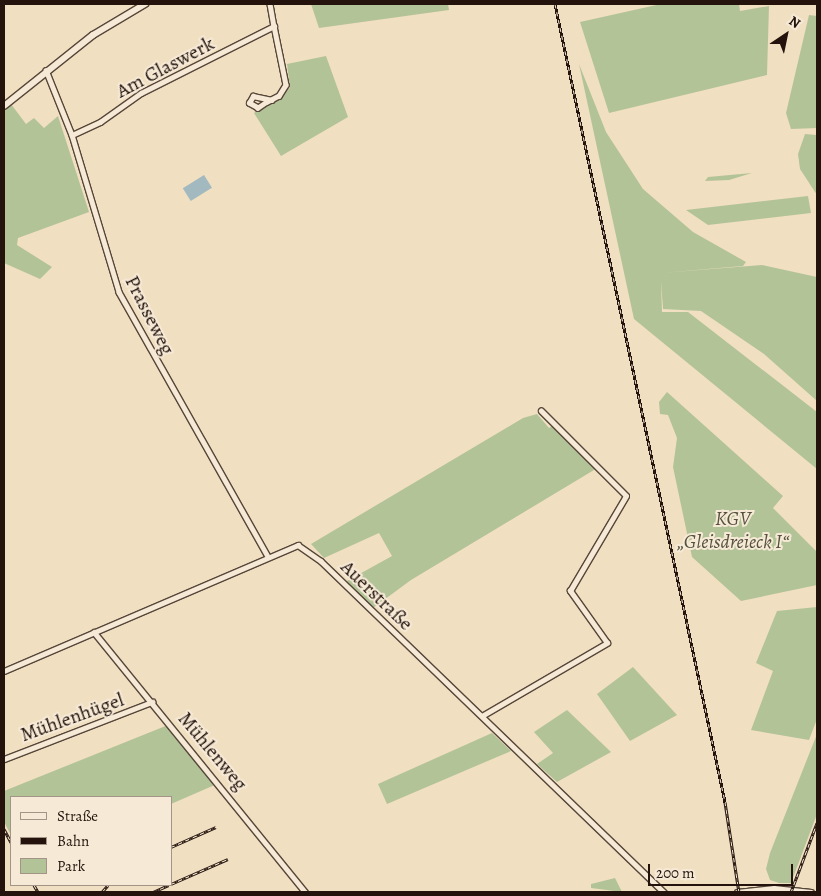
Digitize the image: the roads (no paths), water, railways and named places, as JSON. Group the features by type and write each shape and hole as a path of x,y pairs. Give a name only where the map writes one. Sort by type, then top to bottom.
{"street":[{"path":"4,106 46,70 145,4"},
{"path":"270,4 286,80 283,91 272,100 255,108 249,103 253,96 272,100"},
{"name":"Am Glaswerk","path":"72,135 100,122 141,93 274,26"},
{"name":"Prasseweg","path":"46,70 72,135 119,292 267,555"},
{"path":"482,716 607,642 570,592 626,496 541,411"},
{"name":"Auerstraße","path":"4,671 267,555 298,546 482,716 664,892"},
{"name":"Mühlenweg","path":"94,632 305,892"},
{"name":"Mühlenhügel","path":"4,759 152,702"},
{"path":"737,892 774,888 811,892"}],"water":[{"path":"204,175 212,188 191,201 183,188"}],"railway":[{"path":"555,4 725,802 739,892"},
{"path":"791,892 817,823"},
{"path":"172,847 216,827"},
{"path":"4,829 10,840"},
{"path":"172,884 228,859"},
{"path":"35,886 38,892"},
{"path":"102,892 107,886"},
{"path":"153,892 167,886"}],"park label":[{"name":"KGV „Gleisdreieck I“","path":"733,530"}]}
